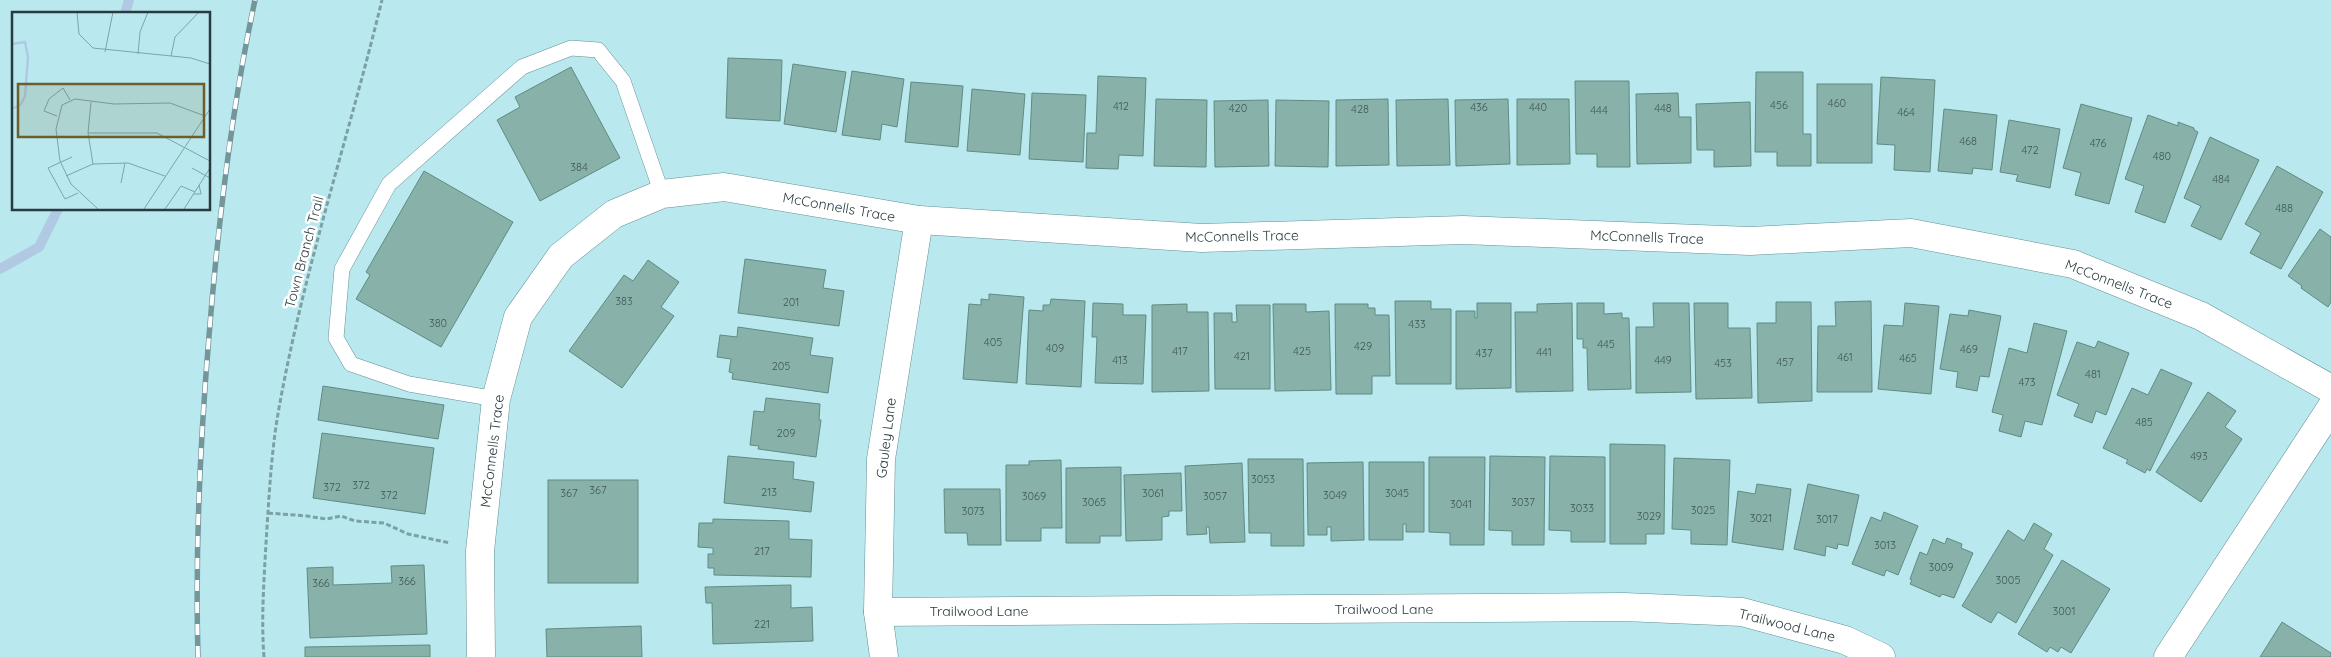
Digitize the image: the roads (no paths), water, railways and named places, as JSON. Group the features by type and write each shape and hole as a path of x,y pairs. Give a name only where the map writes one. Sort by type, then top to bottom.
{"street":[{"name":"McConnells Trace","path":"481,657 480,551 496,399 518,317 562,256 614,214 662,194 724,187 919,220 1202,238 1463,230 1750,241 1911,232 2073,264 2201,316 2331,389"},
{"name":"Gauley Lane","path":"884,657 878,612 881,458 919,220"},
{"path":"2168,657 2331,408"},
{"name":"Trailwood Lane","path":"878,612 1624,607 1742,612 1845,640 1881,657"}],"lane":[{"path":"496,399 409,384 351,364 336,338 342,269 389,184 522,67 571,48 598,50 623,80 662,194"}],"waterway":[{"path":"126,12 129,0"},
{"path":"0,269 39,247 58,210"}],"railway":[{"path":"198,657 199,496 203,416 213,294 232,126 255,0"}]}
